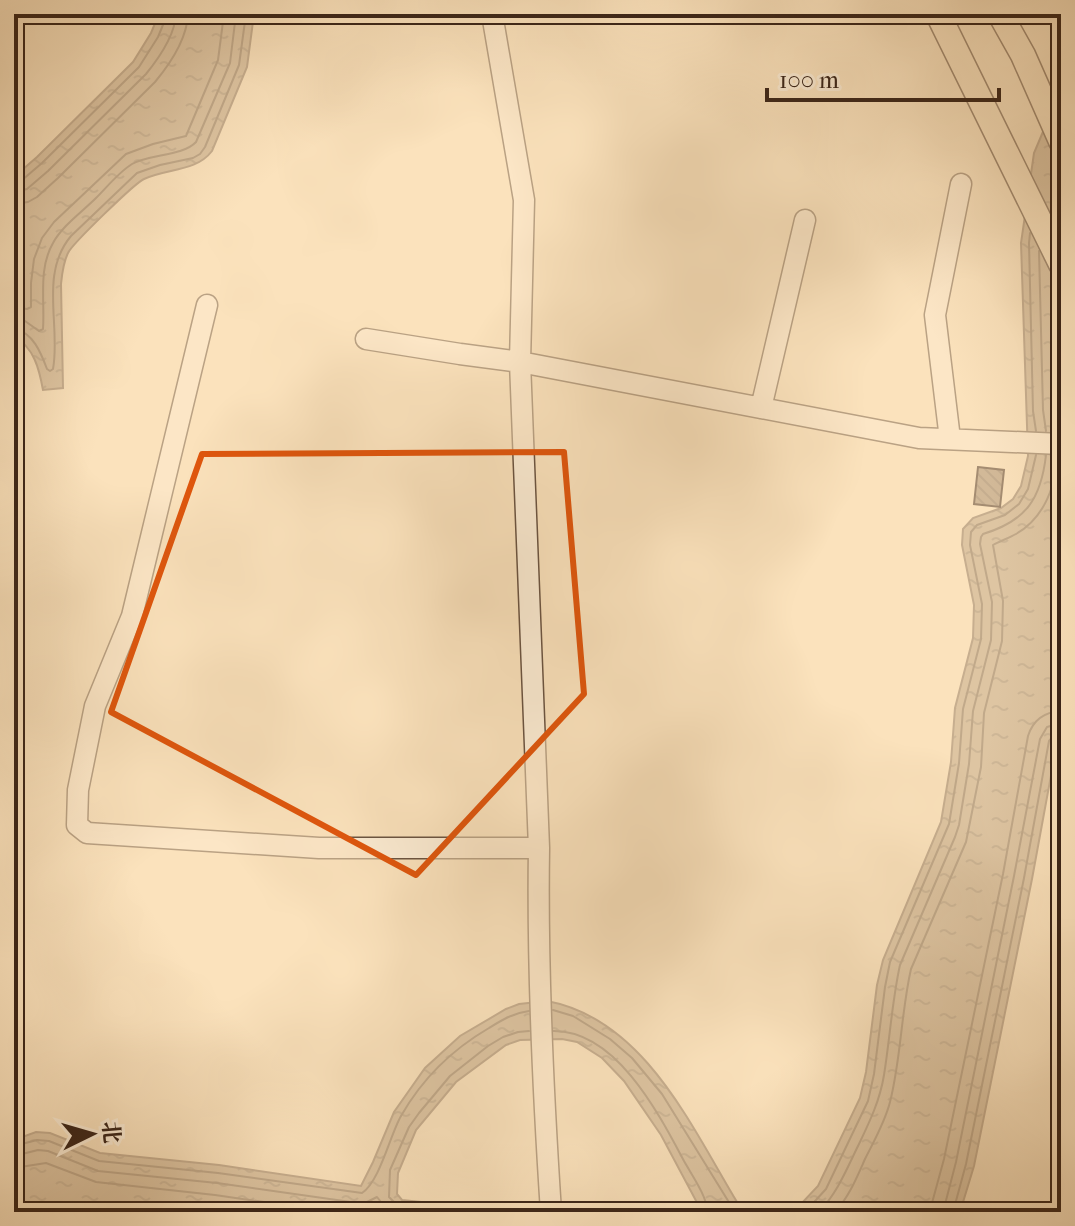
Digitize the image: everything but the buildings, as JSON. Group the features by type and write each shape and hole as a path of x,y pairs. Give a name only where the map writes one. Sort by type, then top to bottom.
{"main road":[{"path":"938,14 1061,264"},
{"path":"1000,14 1023,55 1061,141"}],"street":[{"path":"492,14 524,200 520,362 539,848 543,1084 551,1212"},
{"path":"959,440 935,315 961,184"},
{"path":"761,408 805,220"},
{"path":"207,305 132,616 95,706 78,790 77,825 87,833 319,848 539,848"},
{"path":"366,339 520,362 919,438 1061,444"}],"highlighted area":[{"path":"564,452 584,694 416,875 111,712 202,454"}],"water":[{"path":"159,14 254,14 247,67 212,151 198,163 138,183 68,253 61,284 63,388 43,390 31,353 14,336 14,177 133,62"},
{"path":"1061,89 1061,721 974,1166 960,1212 788,1212 818,1186 860,1098 883,960 941,822 951,762 955,708 973,638 974,605 962,545 963,529 973,518 1001,508 1013,499 1021,486 1028,456 1021,243 1034,153"},
{"path":"547,1001 581,1012 611,1029 638,1052 682,1110 745,1212 702,1212 661,1135 624,1081 602,1058 577,1042 562,1039 520,1040 506,1045 456,1082 416,1130 398,1173 397,1194 402,1200 492,1212 14,1212 14,1140 36,1132 50,1133 100,1153 219,1165 361,1186 394,1112 425,1068 460,1036 506,1009 519,1004"}]}
